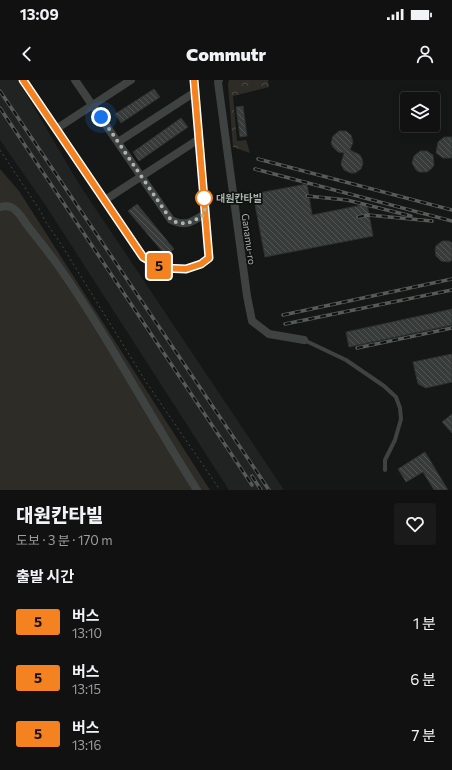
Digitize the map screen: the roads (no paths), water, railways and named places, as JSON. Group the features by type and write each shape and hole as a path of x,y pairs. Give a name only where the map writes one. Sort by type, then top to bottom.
{"street":[{"path":"23,80 143,257 162,268 186,269 201,264 209,258 194,80"},
{"path":"75,80 171,220 179,224 192,223 205,214"},
{"path":"56,129 130,80"},
{"name":"Ganamu-ro","path":"219,80 220,98 247,296 252,321 269,334 304,340"},
{"path":"118,142 195,92"},
{"path":"105,200 199,140"},
{"path":"0,207 6,206 13,208 19,214 71,284 88,309 167,443 197,490"}],"lane":[{"path":"304,340 346,360 384,386 396,397 400,408 401,419 395,440 385,460 385,470"}],"railway":[{"path":"0,91 269,490"},
{"path":"0,108 252,485"},
{"path":"258,159 452,210"},
{"path":"255,169 452,221"},
{"path":"307,196 347,200 411,216"},
{"path":"358,217 368,215 432,221"},
{"path":"283,315 452,279"},
{"path":"285,324 452,290"},
{"path":"357,348 452,328"},
{"path":"252,476 261,490"}],"place":[{"name":"대원칸타빌","path":"204,198"}]}
